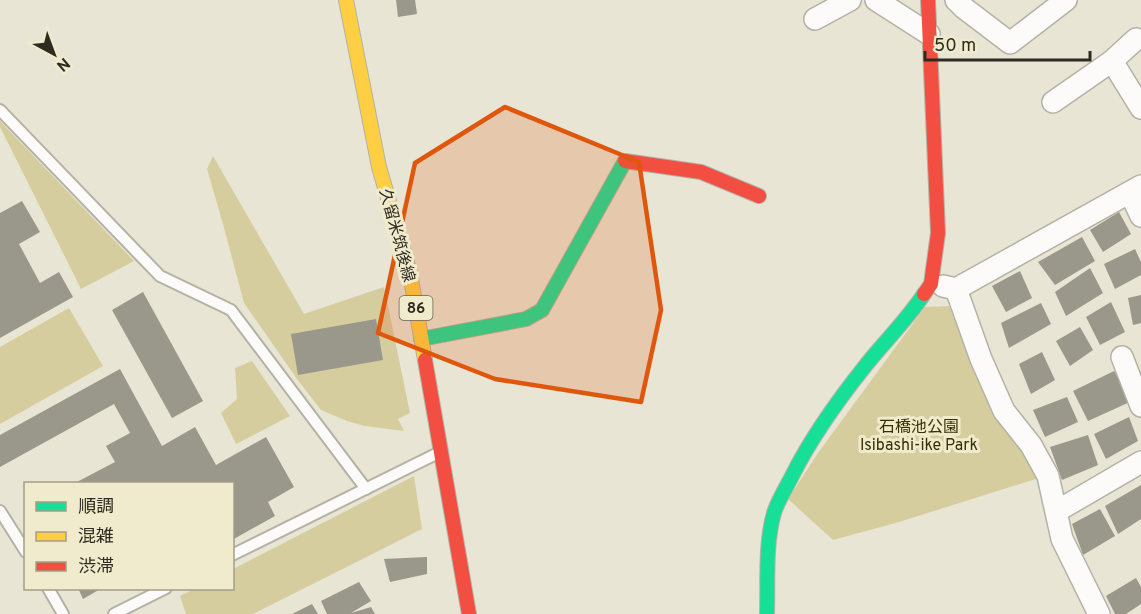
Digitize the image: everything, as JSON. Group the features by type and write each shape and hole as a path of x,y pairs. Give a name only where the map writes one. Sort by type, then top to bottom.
{"street":[{"name":"久留米筑後線","path":"346,0 379,167 410,273 469,614"},
{"path":"815,19 850,0"},
{"path":"876,0 929,34"},
{"path":"767,614 769,541 774,513 783,493 806,450 830,413 867,364 912,312 931,284 938,233 928,0"},
{"path":"965,3 1010,43 1066,0"},
{"path":"1053,102 1112,60 1136,39"},
{"path":"1112,60 1141,108"},
{"path":"421,339 526,319 543,310 625,161 701,171 759,196"},
{"path":"931,284 957,289 1136,190 1141,216"},
{"path":"957,289 981,358 1004,411 1031,446 1048,476 1062,539 1099,614"},
{"path":"1122,357 1141,406"},
{"path":"1057,511 1141,462"}],"lane":[{"path":"0,110 160,276 231,310 366,489"},
{"path":"234,554 441,452"},
{"path":"0,511 24,549"},
{"path":"49,590 63,614"},
{"path":"114,614 162,590"}],"highlighted area":[{"path":"505,107 639,162 661,310 641,402 495,379 378,333 415,163"}],"green space":[{"path":"0,121 134,261 81,289 0,127"},
{"path":"213,156 304,314 384,287 410,413 398,419 404,431 365,426 321,410 244,303 207,169"},
{"name":"石橋池公園 Isibashi-ike Park","path":"949,306 994,412 1029,458 1039,478 833,540 788,499 818,453 925,307"},
{"path":"69,308 103,366 0,424 0,347"},
{"path":"252,361 290,416 236,444 221,413 237,399 235,368"},
{"path":"414,476 422,529 253,614 186,614 180,596 192,590 234,590 234,568"}],"building":[{"path":"396,0 415,0 417,14 398,17"},
{"path":"22,201 40,232 19,244 40,283 59,272 73,297 0,338 0,213"},
{"path":"1119,212 1131,234 1103,252 1090,230"},
{"path":"1082,237 1095,261 1055,285 1038,262"},
{"path":"1135,249 1141,262 1141,275 1115,289 1104,264"},
{"path":"1090,268 1103,293 1066,316 1055,292"},
{"path":"1020,271 1032,298 1006,312 992,286"},
{"path":"143,292 203,401 172,418 112,310"},
{"path":"1141,295 1141,323 1133,325 1128,298"},
{"path":"1111,302 1125,332 1100,345 1086,317"},
{"path":"1041,303 1051,324 1009,348 1001,323"},
{"path":"376,319 383,360 298,375 291,334"},
{"path":"1080,327 1093,350 1070,366 1056,341"},
{"path":"1042,352 1055,380 1031,394 1019,364"},
{"path":"120,369 162,446 195,427 216,465 266,437 294,487 268,502 275,516 234,539 234,482 77,482 115,462 106,446 130,433 114,404 0,467 0,435"},
{"path":"1114,371 1132,401 1088,421 1073,391"},
{"path":"1067,397 1078,422 1045,437 1033,410"},
{"path":"1129,417 1138,441 1106,459 1094,434"},
{"path":"1088,435 1098,465 1062,480 1050,447"},
{"path":"1141,485 1141,519 1118,534 1105,506"},
{"path":"1100,509 1115,536 1083,555 1072,524"},
{"path":"427,557 427,574 390,582 384,559"},
{"path":"1136,578 1141,587 1141,604 1126,614 1115,614 1106,596"},
{"path":"359,582 371,601 351,613 371,607 375,614 327,614 321,601"},
{"path":"79,590 99,590 83,599"},
{"path":"312,604 318,614 292,614"}],"traffic: fast":[{"path":"421,339 526,319 542,310 625,161"},
{"path":"767,614 769,537 774,513 780,499 808,447 836,405 924,294"}],"traffic: slow":[{"path":"346,0 379,167 410,273 425,360"}],"traffic: jam":[{"path":"924,294 931,284 938,233 928,0"},
{"path":"625,161 701,172 759,196"},
{"path":"425,360 469,614"}]}
